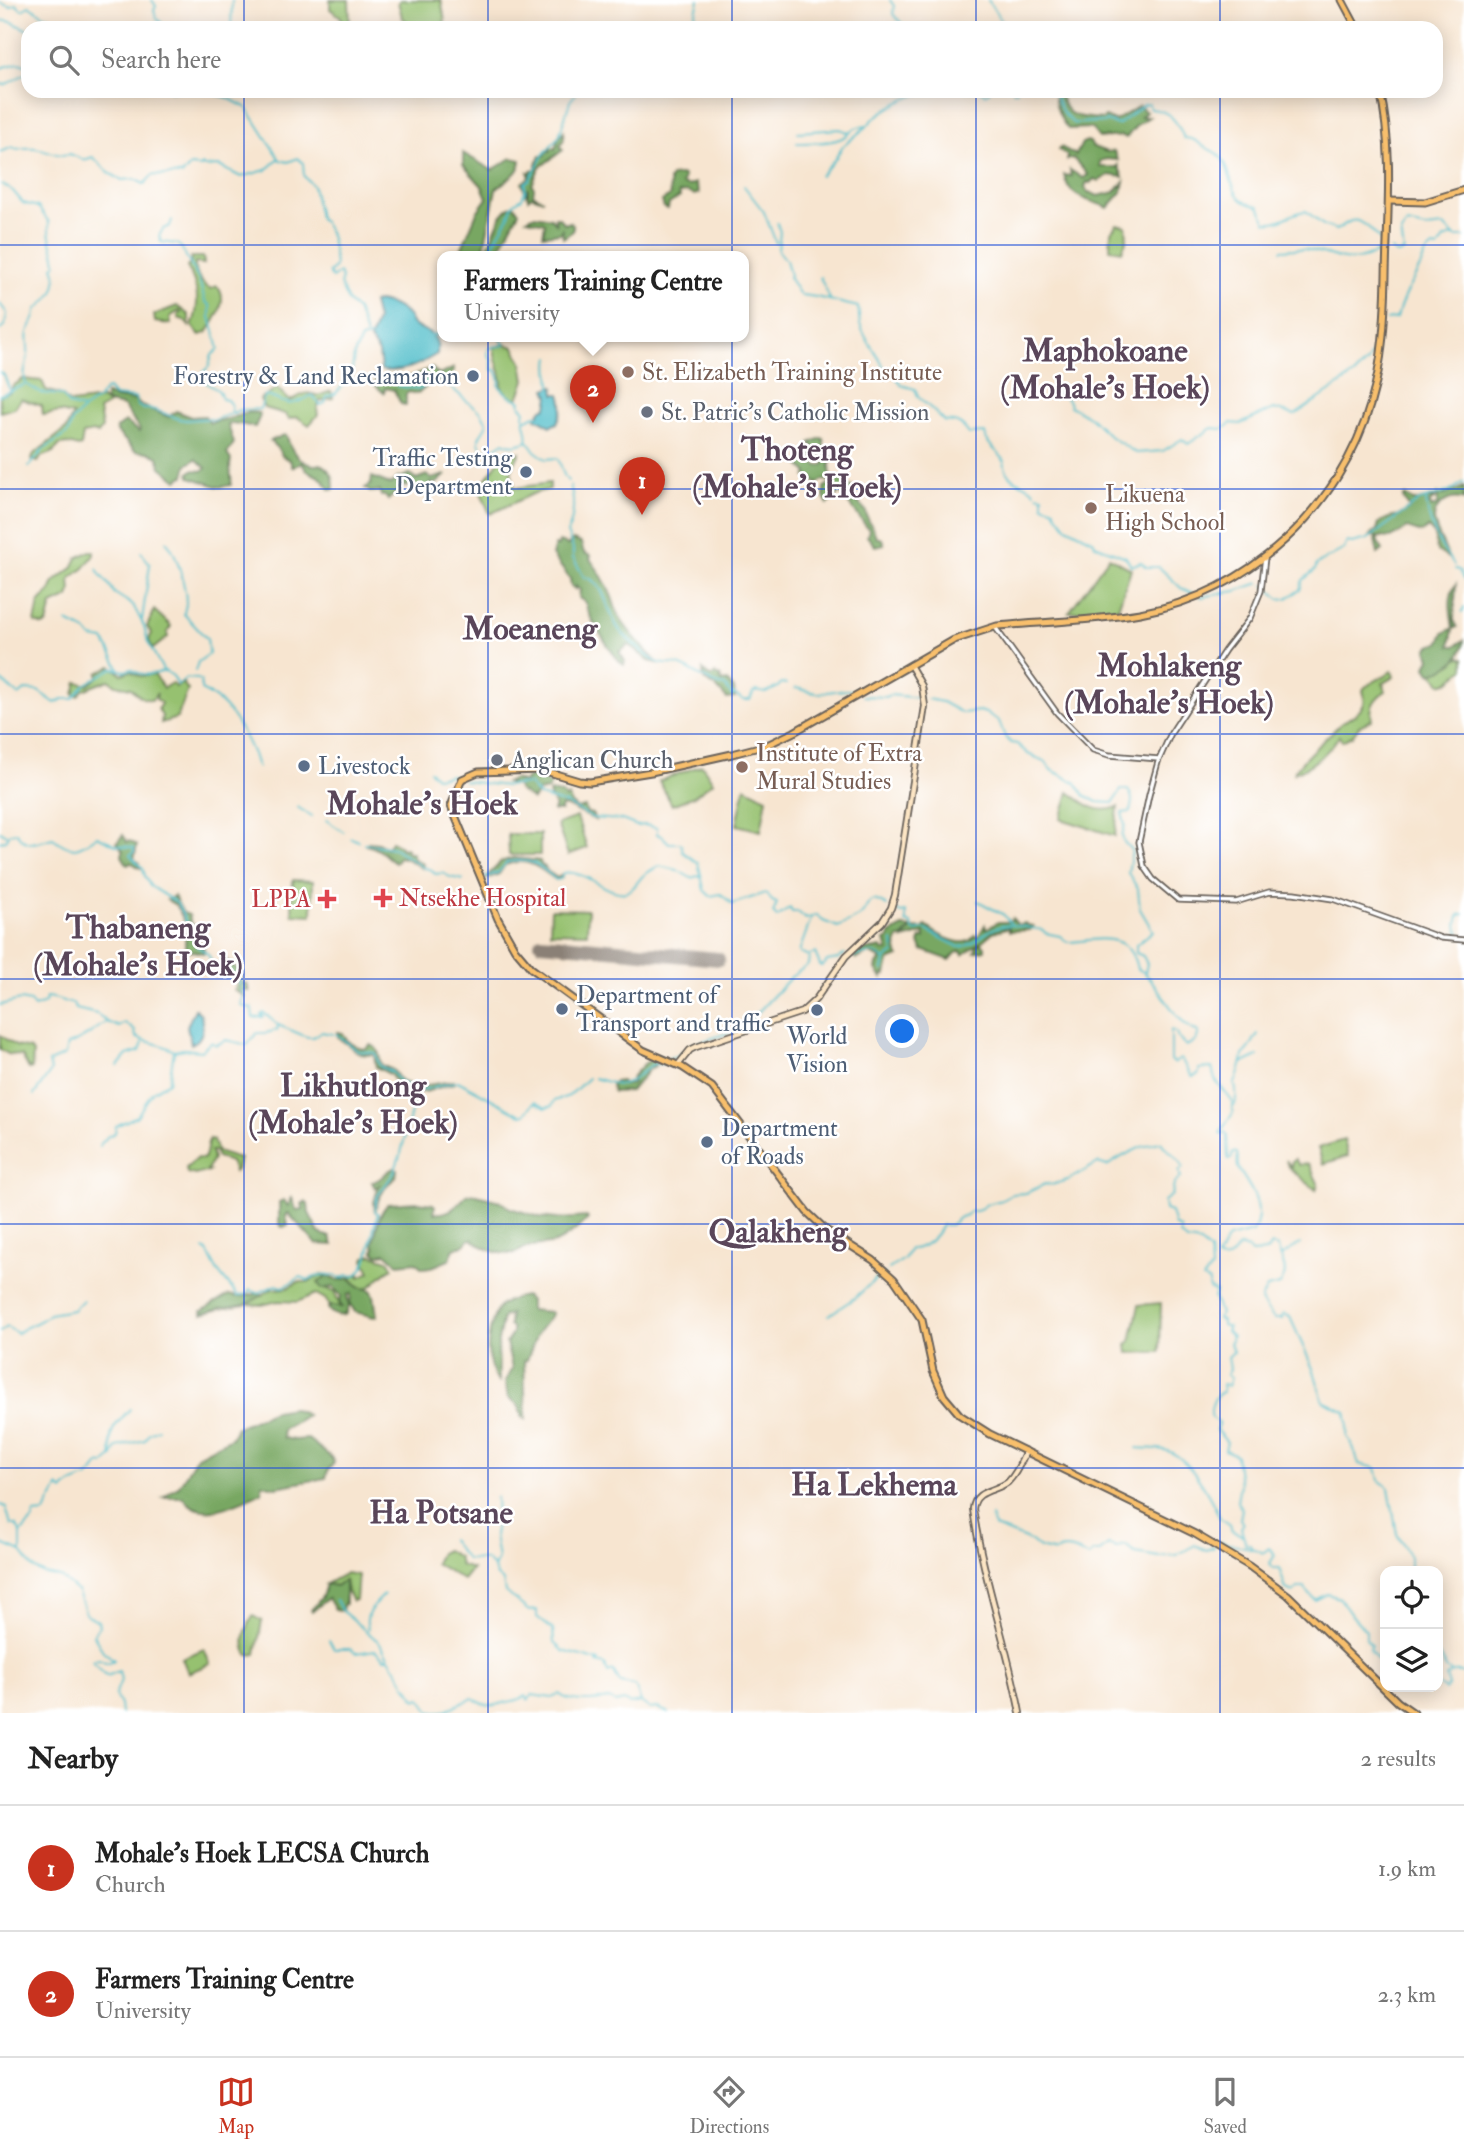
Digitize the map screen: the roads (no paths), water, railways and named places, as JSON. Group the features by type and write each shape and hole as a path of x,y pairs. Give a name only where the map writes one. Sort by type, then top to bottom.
{"main road":[{"path":"1342,0 1353,21"},
{"path":"461,830 454,822 452,804 461,779 478,772 542,770 590,782 651,772 767,745 954,640 994,626 1141,613 1196,596 1233,578 1265,557 1297,528 1323,499 1344,466 1365,421 1375,387 1382,341 1389,201 1388,137 1381,98"},
{"path":"1389,201 1425,202 1464,190"},
{"path":"916,674 917,661"},
{"path":"681,1064 696,1047 802,1012 816,999 846,957 887,916 897,883 925,706 924,693 910,665"},
{"path":"902,670 916,674"},
{"path":"452,804 497,915 515,949 531,968 643,1049 681,1064 721,1096 801,1205 816,1221 873,1260 894,1279 922,1320 936,1378 944,1396 954,1409 976,1427 1195,1534 1249,1566 1288,1595 1398,1702 1414,1713"},
{"path":"484,896 497,915"},
{"path":"1020,1713 980,1558 973,1506 979,1495 1009,1481 1018,1470 1026,1451"}],"street":[{"path":"1265,557 1261,591 1250,618 1228,645 1176,725 1159,759 1139,846 1146,872 1175,898 1236,902 1269,892 1294,893 1333,899 1441,937 1464,940"},
{"path":"994,626 1057,713 1093,750 1109,755 1159,759"}],"water":[{"path":"378,301 399,308 414,325 433,335 437,343 437,354 410,368 381,370 379,353 370,340 377,320 373,303"},
{"path":"554,386 555,394 560,394 562,406 557,423 551,426 536,418 542,409 547,407 549,396 546,389"},
{"path":"195,1009 201,1014 202,1032 199,1039 191,1044 187,1026"}],"waterway":[{"path":"152,0 156,6 156,18 160,21"},
{"path":"231,21 232,0"},
{"path":"694,21 699,0"},
{"path":"890,0 894,6 893,14 900,21"},
{"path":"988,0 1002,21"},
{"path":"0,3 11,7 16,4 22,10 29,6 50,17 51,21"},
{"path":"0,20 21,26"},
{"path":"0,68 21,64"},
{"path":"0,84 5,85 21,76"},
{"path":"228,98 247,108 280,160 288,162 298,158 303,163 304,176 313,186 319,218 327,227 332,241 335,267 329,273 332,278 339,273 342,278 340,284 348,302 357,310 366,335"},
{"path":"490,251 513,204 522,198 525,183 559,136 572,98"},
{"path":"797,143 837,140 855,128 867,126 884,111 908,98"},
{"path":"1056,98 1063,113 1073,123 1106,121 1118,125 1143,105 1149,104 1150,109 1168,114 1184,138 1194,140 1221,157 1239,197 1259,206 1266,222 1306,211 1323,225 1336,230 1351,221 1360,222 1383,244 1382,250 1350,260 1304,249 1281,250"},
{"path":"820,176 842,147 867,126"},
{"path":"798,132 840,129 848,132"},
{"path":"0,152 13,147 34,148 70,154 84,160 93,157 109,173 122,180 134,179 144,184 153,175 182,175 190,166 202,165 219,166 241,177 266,170 279,158"},
{"path":"1,184 13,191 23,203 38,207 49,222 49,234 56,259 53,267 56,286 36,310 28,332 26,384"},
{"path":"744,186 764,212 776,243"},
{"path":"161,241 159,236 163,229 170,226 172,220"},
{"path":"777,223 780,232 778,250 786,260 789,277 800,295 858,307 862,330 884,368 896,377 901,385 915,389 918,396 945,422 959,424 969,434 985,433 990,444 1003,459 1008,474 1035,492"},
{"path":"1391,250 1397,254 1404,252 1401,232 1407,224 1426,228 1444,226 1455,237 1464,237"},
{"path":"1387,320 1397,318 1427,253 1433,247 1438,248 1444,239 1454,235"},
{"path":"161,242 181,247 199,280 205,301 210,306 210,317 219,349 212,355 209,366 203,373 208,384 219,391 222,399 232,406 233,413"},
{"path":"820,277 830,299"},
{"path":"0,304 7,313 5,326 0,330"},
{"path":"1053,392 1064,396 1070,406 1091,418 1111,437 1136,453 1163,451 1182,439 1188,444 1212,428 1223,429 1231,423 1240,424 1274,409 1295,415 1354,375 1367,362 1376,344 1377,321 1381,319"},
{"path":"431,336 437,334"},
{"path":"0,395 26,384 41,393 62,395 69,405 83,409 108,389 114,396 136,398 137,405 143,409 186,420 214,420 238,410 260,409 265,395 293,403 312,395 320,405 351,377 354,355 361,339 370,337"},
{"path":"503,342 505,345 492,347 488,354 492,361 492,370 496,370 500,380 499,386 509,396 521,401 520,405 525,411 527,441"},
{"path":"550,357 551,390"},
{"path":"0,372 4,375 10,391"},
{"path":"397,386 421,389 426,381 438,378 475,407"},
{"path":"477,409 487,423 479,438 483,450 495,448 504,442 513,445 528,441 535,451 546,459 557,458 568,481"},
{"path":"29,467 43,450 68,433 72,421 82,411"},
{"path":"525,420 538,416"},
{"path":"1264,585 1280,599 1287,598 1300,590 1303,580 1315,570 1317,564 1344,549 1347,542 1368,539 1419,501 1450,491 1464,482"},
{"path":"570,486 573,510 567,533 573,549 573,558 584,577 598,585 617,626 635,645 655,661 681,666 713,683 725,686 732,696 734,694 743,700 750,700 757,691 765,693 781,683 786,684"},
{"path":"1038,495 1043,496 1043,505 1055,509 1067,527 1094,541 1095,545 1126,557 1131,566 1141,562 1146,567 1159,567 1181,588 1195,594"},
{"path":"1426,500 1436,534 1454,565"},
{"path":"166,541 174,553 183,580 186,603 184,614 207,639 209,654 198,662 195,671"},
{"path":"141,552 150,564 142,620"},
{"path":"97,569 114,593 133,605 164,672"},
{"path":"1455,569 1459,570 1464,580"},
{"path":"1201,597 1236,591 1259,583"},
{"path":"1462,612 1464,607"},
{"path":"67,622 86,631 92,638 104,640 120,670"},
{"path":"0,680 19,695 25,690 38,691 55,703 63,699 73,699 84,685 113,668 125,671 131,669 147,674 165,671 173,676 178,685 186,678 198,679 201,681 201,690 218,701 232,716 258,767"},
{"path":"795,688 818,693 856,691"},
{"path":"863,696 921,698"},
{"path":"927,699 942,702 962,713 980,711 988,714 999,721 1005,737 1011,743 1046,762 1050,769 1076,783 1084,795 1097,802 1113,803 1121,790 1128,790 1132,798 1130,812 1122,813 1125,825 1122,836 1132,851 1128,873 1138,889 1140,909 1153,931 1136,945 1136,953 1143,956 1147,964 1145,972"},
{"path":"430,771 436,777 451,775 458,779"},
{"path":"464,781 506,786 529,784 539,796 567,804 592,818 622,820 637,826 657,828 657,834 669,843 681,843 683,852 698,863 701,875"},
{"path":"297,807 312,816"},
{"path":"326,820 344,832"},
{"path":"0,831 8,836"},
{"path":"0,842 7,839 10,833 16,832 24,841 37,842 53,838 71,848 85,844 97,836 116,845 134,848 130,855 143,868 150,886 177,903 197,946 208,954 212,962 224,967 239,980 243,995 241,1006 252,1008 253,1018 264,1017 261,1015 264,1013 278,1025 307,1037 321,1032 333,1034"},
{"path":"351,838 359,841"},
{"path":"364,843 394,848 435,874 443,873 463,880"},
{"path":"485,878 499,872 507,862 523,861 539,866 556,880 561,879 563,873 572,873 612,890 626,892 645,874 659,866 677,870 691,878 701,875 704,890 710,896 721,894 732,904 766,893 777,903 773,913 777,917 790,908 792,912 798,912 806,919 817,915 823,921 838,927 860,916 871,901 887,906"},
{"path":"978,901 1004,915 1011,924"},
{"path":"894,909 901,913 906,912 906,922 911,924 914,931 924,929 959,947 973,942 993,929 1011,925 1043,930 1045,933 1060,936 1067,942 1099,939 1119,942 1127,947 1137,969 1151,980 1181,1020 1199,1032 1196,1041 1186,1046 1178,1034 1171,1030 1171,1060 1174,1063 1181,1059 1192,1077 1199,1074 1199,1069 1212,1068 1215,1080 1232,1101 1233,1113 1220,1133 1222,1135 1225,1132 1227,1135 1228,1159 1231,1159 1233,1152 1237,1153 1238,1168 1253,1192 1258,1207 1257,1223 1253,1232 1228,1238 1217,1258 1227,1259 1239,1247 1248,1249 1251,1253 1266,1252 1272,1245 1278,1247 1285,1274 1280,1285 1267,1288 1261,1299 1262,1303 1274,1319 1282,1319 1283,1314 1290,1317 1314,1371 1323,1401 1346,1412 1347,1437 1359,1464 1376,1468 1379,1480 1389,1488 1397,1534 1410,1557 1410,1566"},
{"path":"1461,937 1457,926 1459,915 1464,914"},
{"path":"669,1058 677,1056 692,1045 743,1028 791,977 808,965 809,956 799,952 811,919"},
{"path":"886,959 894,953 893,941"},
{"path":"810,955 815,953 823,966 827,961 838,959 845,954"},
{"path":"853,956 875,953 885,960 883,970"},
{"path":"0,1005 20,1000 30,1002 34,1007 45,1003 46,997 53,998 73,1004 76,1009 97,1014 119,1027 125,1023 135,1031 136,1037 174,1051 201,1051 211,1042 216,1045 226,1040 247,1045 257,1033 277,1030 278,1026"},
{"path":"34,1095 51,1071 49,1062 65,1055 67,1045 107,1022"},
{"path":"336,1034 358,1051 375,1053 380,1066 392,1072 400,1082 418,1091 458,1081 521,1115 525,1114 534,1102 546,1108 552,1106 554,1101 569,1096 588,1078"},
{"path":"1233,1107 1236,1096 1234,1084 1243,1055 1258,1034"},
{"path":"118,1066 127,1055 140,1051 143,1043"},
{"path":"99,1146 115,1133 116,1126 137,1116 152,1092 169,1082 174,1051"},
{"path":"1243,1063 1258,1056"},
{"path":"594,1078 618,1085 631,1081 653,1064 666,1064"},
{"path":"411,1109 415,1091"},
{"path":"401,1153 411,1112"},
{"path":"889,1269 904,1259 910,1249 929,1242 942,1225 950,1225 970,1211 977,1211 1012,1194 1026,1193 1045,1184 1068,1180 1098,1163 1107,1166 1133,1151 1161,1142 1183,1167 1179,1172 1181,1177 1174,1184 1172,1195 1164,1201 1165,1210 1171,1212 1175,1226 1181,1228 1180,1235 1187,1241 1200,1243 1210,1251 1211,1269 1203,1279 1209,1282 1209,1289 1216,1292 1214,1298 1220,1313 1218,1319 1222,1320 1222,1325 1228,1327 1226,1331 1232,1337 1230,1343 1233,1352 1228,1357 1230,1369 1227,1375 1231,1378 1228,1386 1222,1384 1223,1392 1214,1399 1211,1415 1219,1422 1216,1430 1227,1442 1225,1450 1236,1455 1240,1484 1237,1502 1242,1509 1241,1528 1246,1544 1250,1544 1252,1548"},
{"path":"204,1249 238,1296 247,1294 250,1290 258,1293 276,1285 283,1287 301,1277 308,1280 324,1274 341,1278 355,1276 361,1271 368,1257 378,1214 375,1211 377,1197 394,1173 400,1155"},
{"path":"1281,1256 1300,1244"},
{"path":"829,1315 856,1297 880,1275 885,1274"},
{"path":"0,1332 7,1327 17,1333 49,1314 73,1310 83,1300"},
{"path":"112,1457 113,1430 130,1409"},
{"path":"21,1533 33,1520 34,1514 45,1513 58,1487 63,1491 71,1484 88,1477 100,1464 103,1465 112,1457 117,1447 145,1440 149,1433 158,1429"},
{"path":"1137,1448 1164,1450 1182,1460 1198,1478 1220,1518 1228,1523 1232,1531 1242,1535"},
{"path":"496,1497 497,1518 494,1535 498,1559 494,1568 496,1575 503,1581 505,1592 529,1611 537,1610 537,1617 553,1630 554,1643 563,1651 599,1661 597,1663 605,1665 608,1673 613,1671 620,1683 635,1686 641,1702 650,1709 657,1708 669,1713"},
{"path":"0,1505 6,1507 11,1525 16,1525 21,1533 21,1552"},
{"path":"991,1517 995,1527 1033,1542 1040,1548 1055,1552 1072,1550 1089,1557 1108,1545 1117,1548 1123,1545 1134,1553 1159,1557 1177,1555 1195,1545 1206,1550 1214,1547"},
{"path":"451,1540 466,1559 486,1560 493,1567"},
{"path":"1218,1544 1221,1542 1248,1547 1263,1553 1269,1548 1275,1555 1270,1563 1273,1568 1279,1568 1286,1589 1294,1592 1298,1588 1304,1588 1315,1600 1327,1594 1340,1598 1366,1631 1366,1639 1371,1644 1370,1650 1380,1662"},
{"path":"0,1543 21,1552 33,1568 44,1574 60,1577 78,1592 86,1614 98,1621 99,1626 93,1635 103,1651 114,1660 108,1663 99,1659 92,1661 107,1676 119,1671 121,1680 115,1695 121,1713"},
{"path":"368,1629 368,1614 384,1595"},
{"path":"336,1600 342,1611 378,1641 416,1700 421,1698 431,1712 444,1711 473,1698 486,1705 493,1705 519,1700 525,1696 528,1701 532,1695 552,1698 559,1694 576,1701 609,1699 616,1703 641,1702"},
{"path":"329,1640 334,1649 350,1649 356,1653 375,1650 387,1658"},
{"path":"1443,1663 1451,1672"},
{"path":"1443,1689 1445,1690 1449,1686 1446,1677 1450,1674 1464,1673"}],"place":[{"name":"St. Elizabeth Training Institute","path":"628,372"},
{"name":"Forestry & Land Reclamation","path":"473,376"},
{"name":"St. Patric's Catholic Mission","path":"647,412"},
{"name":"Farmers Training Centre","path":"593,423"},
{"name":"Traffic Testing Department","path":"526,472"},
{"name":"Likuena High School","path":"1091,508"},
{"name":"Mohale's Hoek LECSA Church","path":"642,515"},
{"name":"Anglican Church","path":"497,760"},
{"name":"Livestock","path":"304,766"},
{"name":"Institute of Extra Mural Studies","path":"742,767"},
{"name":"Ntsekhe Hospital","path":"383,898"},
{"name":"LPPA","path":"327,899"},
{"name":"Department of Transport and traffic","path":"562,1009"},
{"name":"World Vision","path":"817,1010"},
{"name":"Department of Roads","path":"707,1142"}],"district":[{"name":"Maphokoane (Mohale's Hoek)","path":"1105,370"},
{"name":"Thoteng (Mohale's Hoek)","path":"797,468"},
{"name":"Moeaneng","path":"530,629"},
{"name":"Mohlakeng (Mohale's Hoek)","path":"1169,684"},
{"name":"Mohale's Hoek","path":"422,804"},
{"name":"Thabaneng (Mohale's Hoek)","path":"138,946"},
{"name":"Likhutlong (Mohale's Hoek)","path":"353,1104"},
{"name":"Qalakheng","path":"778,1232"},
{"name":"Ha Lekhema","path":"874,1485"},
{"name":"Ha Potsane","path":"441,1513"}]}
